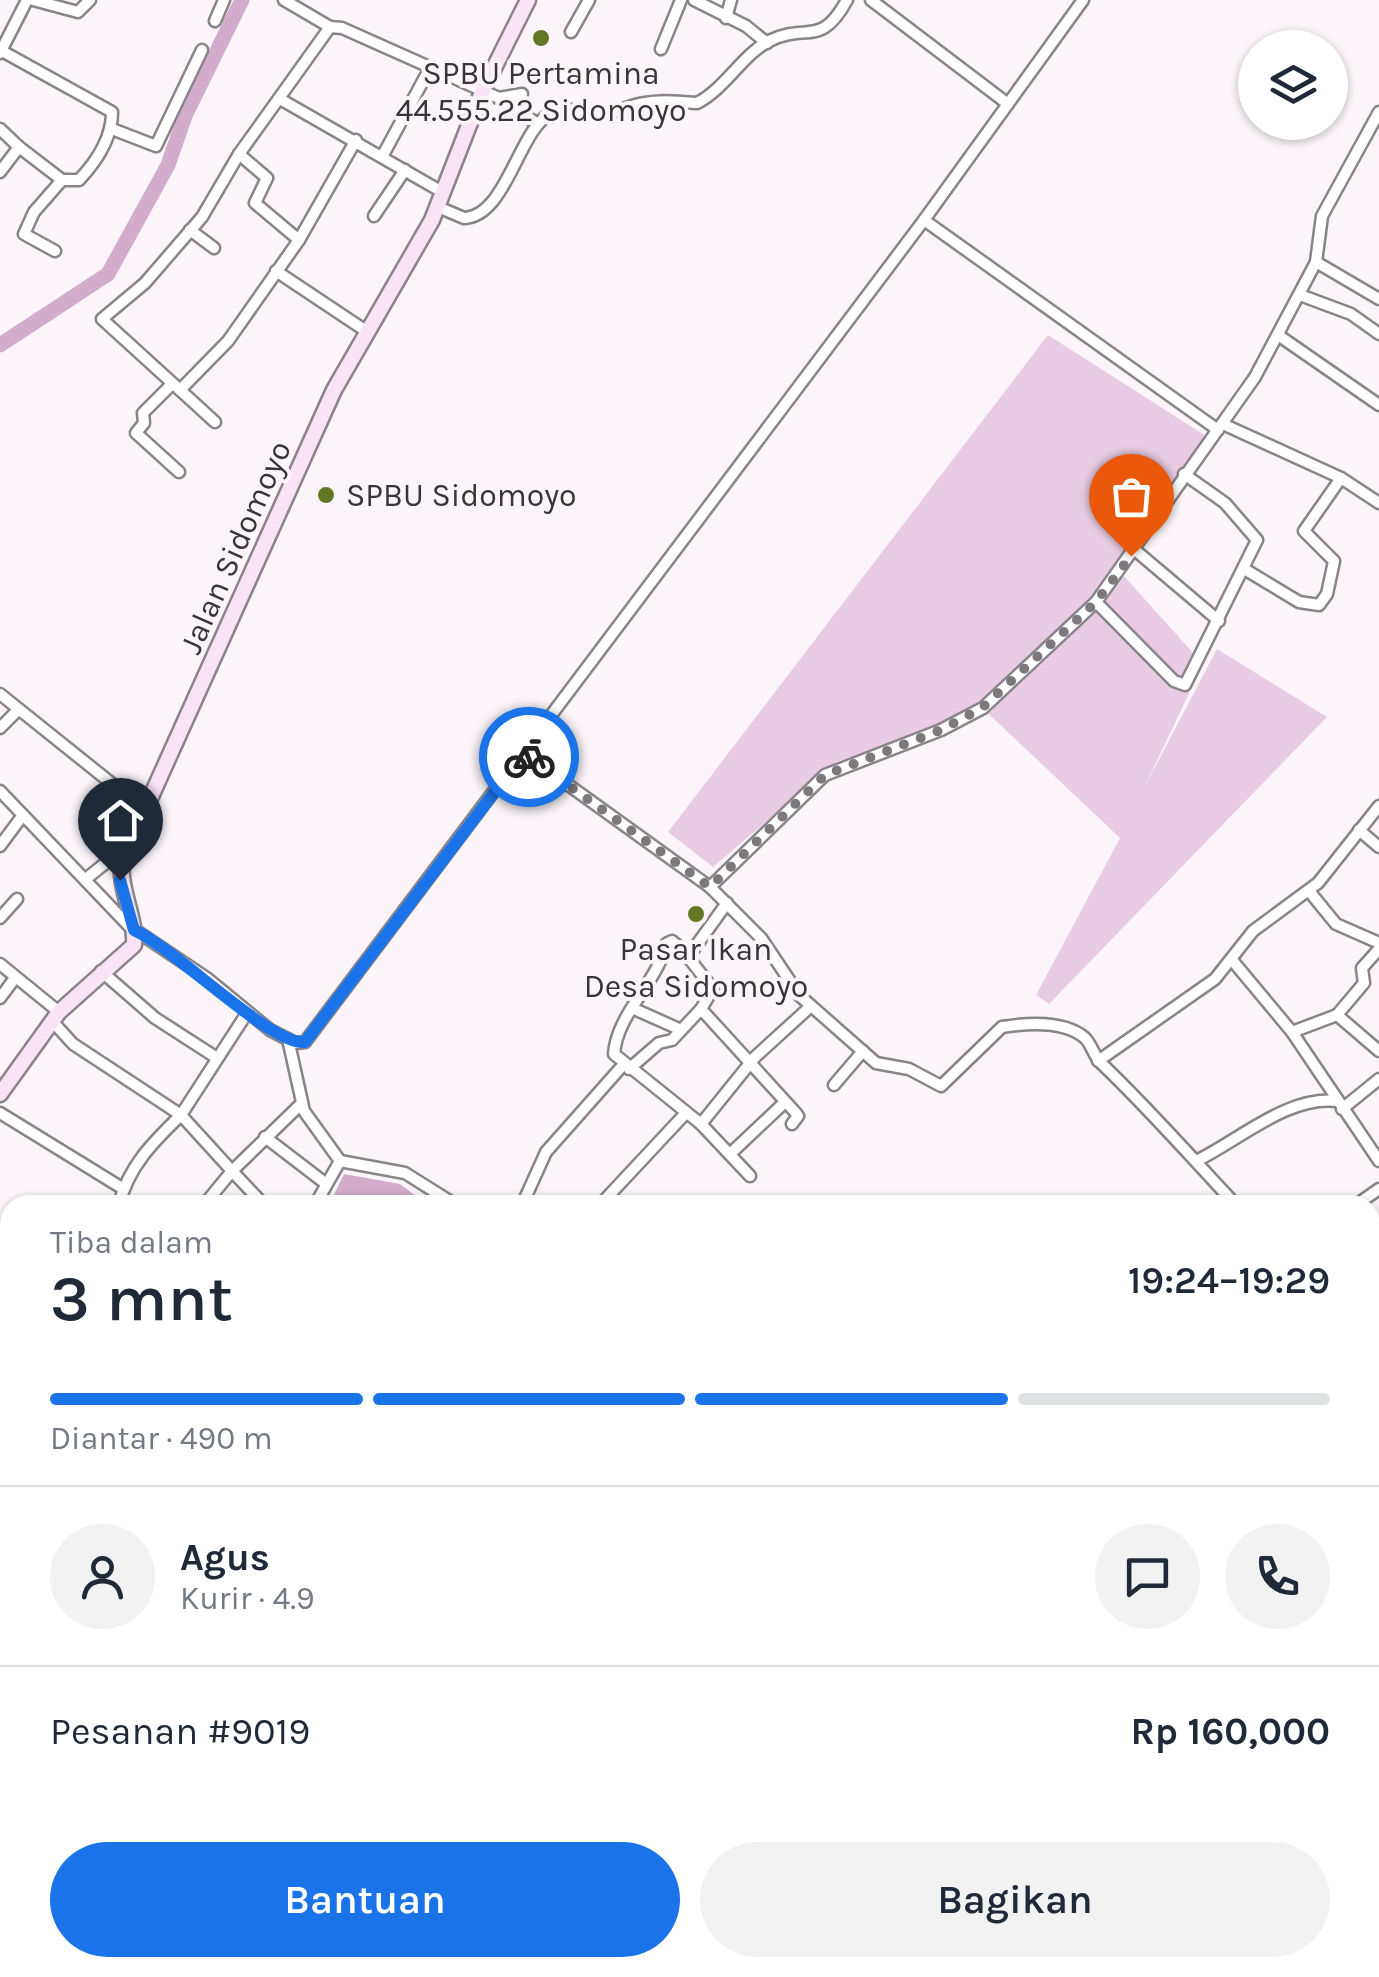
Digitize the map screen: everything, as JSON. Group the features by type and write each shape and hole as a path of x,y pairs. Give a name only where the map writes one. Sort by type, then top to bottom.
{"main road":[{"name":"Jalan Sidomoyo","path":"134,930 120,880 128,845 334,390 438,208 484,90 528,0"},
{"path":"0,1094 56,1017 101,972 131,949 134,930"}],"street":[{"path":"0,129 62,180 74,182 83,176 112,129 112,112 1,52 30,0 78,12 90,0"},
{"path":"215,20 224,0"},
{"path":"284,0 330,27 342,28 484,90 538,124"},
{"path":"570,32 589,0"},
{"path":"662,48 681,0"},
{"path":"694,0 746,26 767,43"},
{"path":"726,18 731,0"},
{"path":"438,208 464,218 480,211 505,183 538,124 568,108 604,113 663,101 698,103 767,43 791,34 817,32 832,24 847,0"},
{"path":"871,0 1008,104"},
{"path":"0,791 134,930 208,979 246,1013 288,1039 305,1042 924,220 1083,0"},
{"path":"215,422 102,318 144,282 190,230 238,154 330,27"},
{"path":"112,129 156,146 202,50"},
{"path":"383,155 430,68"},
{"path":"498,98 522,94"},
{"path":"280,99 444,192"},
{"path":"710,887 825,775 941,730 982,708 1096,602 1136,550 1184,474 1222,428 1278,336 1316,262 1322,216 1379,112"},
{"path":"179,472 136,433 144,423 143,413 228,341 299,240 356,140"},
{"path":"0,172 20,146"},
{"path":"238,154 268,178 254,203 299,240"},
{"path":"374,216 405,170"},
{"path":"55,250 24,234 34,212 62,180"},
{"path":"924,220 1222,428 1341,478 1379,503"},
{"path":"190,230 214,248"},
{"path":"1316,262 1379,299"},
{"path":"276,271 366,331"},
{"path":"1300,294 1351,314 1379,334"},
{"path":"1278,336 1379,405"},
{"path":"1096,602 1180,685 1188,679 1246,570 1256,538 1225,503 1184,474"},
{"path":"1246,570 1299,602 1319,605 1327,594 1325,585 1334,561 1304,532 1341,478"},
{"path":"1136,550 1219,621"},
{"path":"0,694 146,811"},
{"path":"0,728 17,711"},
{"path":"524,753 710,887 761,938 781,974 811,1006 880,1065 909,1070 941,1086 1002,1027 1060,1028 1085,1038 1098,1061 1128,1085 1227,1195"},
{"path":"1098,1061 1206,987 1254,931 1309,891 1379,806"},
{"path":"0,846 23,815"},
{"path":"1359,830 1379,847"},
{"path":"87,878 128,845"},
{"path":"1292,1032 1337,1015 1364,983 1362,968 1379,946 1336,924 1309,891"},
{"path":"0,918 17,900"},
{"path":"527,1195 546,1152 626,1066 680,1029 701,1009 713,988 690,963 689,955 727,903"},
{"path":"689,955 672,941 667,942 663,958 632,1008 613,1049 626,1066 701,1124 750,1176"},
{"path":"1232,960 1292,1032 1379,1161"},
{"path":"0,964 56,1017 73,1044 181,1115 255,1195"},
{"path":"101,972 154,1018 217,1058"},
{"path":"0,998 15,978"},
{"path":"701,1124 752,1061 811,1006"},
{"path":"632,1008 680,1029"},
{"path":"701,1009 798,1116 792,1124"},
{"path":"121,1195 140,1158 181,1115 246,1013"},
{"path":"1337,1015 1379,1051"},
{"path":"288,1039 302,1103 312,1127 340,1161 406,1173 440,1195"},
{"path":"834,1085 863,1051"},
{"path":"1196,1161 1297,1107 1318,1100 1340,1105 1379,1079"},
{"path":"212,1195 302,1103"},
{"path":"730,1154 784,1103"},
{"path":"0,1113 122,1188"},
{"path":"609,1195 686,1114"},
{"path":"265,1137 325,1183"},
{"path":"320,1195 340,1161"}],"shaded area":[{"path":"1048,335 1206,436 1114,565 1203,664 1144,788 1217,649 1327,717 1049,1004 1036,995 1120,838 977,703 960,718 836,762 713,867 668,832"},
{"path":"344,1174 400,1184 415,1195 334,1195"}],"waterway":[{"path":"0,345 108,274 168,165 185,116 242,0"}],"way so far":[{"path":"529,757 710,887 795,800 825,775 941,730 982,708 1096,602 1131,556"}],"place":[{"name":"SPBU Pertamina 44.555.22 Sidomoyo","path":"541,38"},
{"name":"SPBU Sidomoyo","path":"326,495"},
{"name":"Pasar Ikan Desa Sidomoyo","path":"696,914"}],"route":[{"path":"120,880 134,930 208,979 270,1030 295,1043 305,1042 524,753 529,757"}]}
